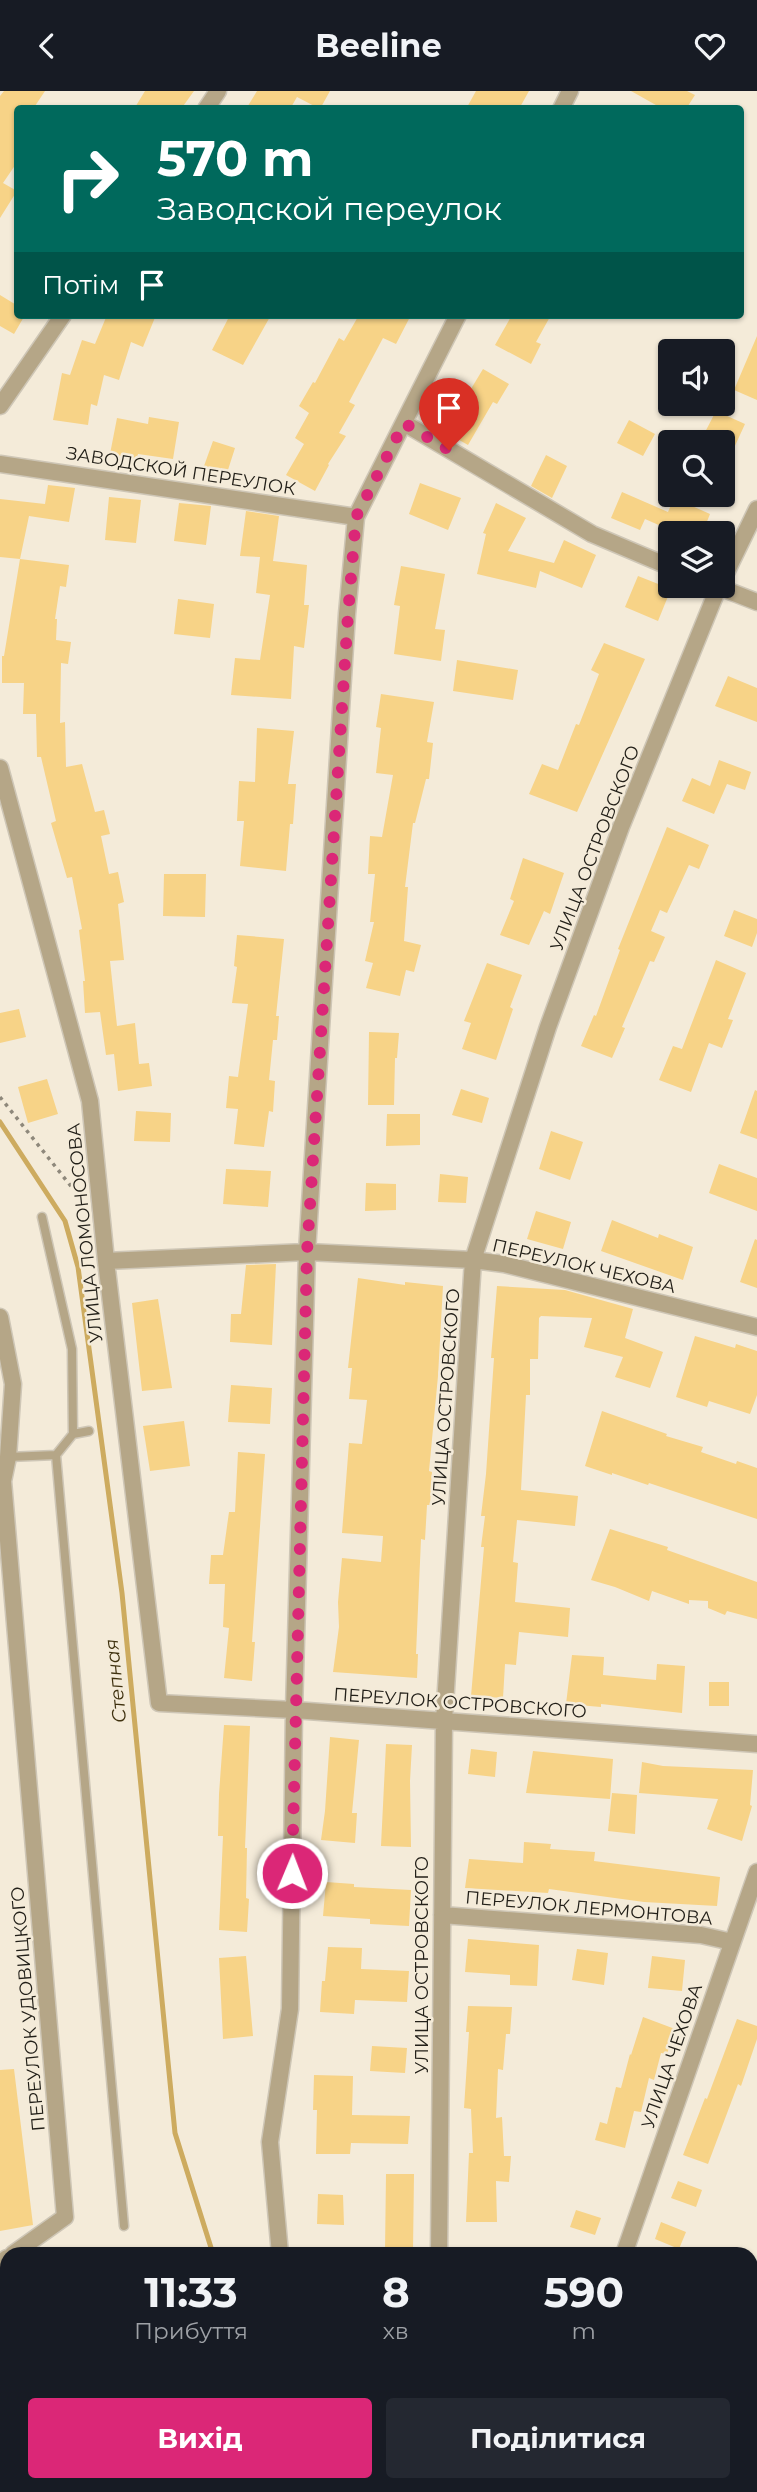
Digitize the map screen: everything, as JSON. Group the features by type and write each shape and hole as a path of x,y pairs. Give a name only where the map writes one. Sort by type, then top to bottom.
{"street":[{"path":"0,406 60,319"},
{"path":"279,2247 270,2142 290,2009 294,1710 307,1252 346,628 356,517 456,319"},
{"path":"404,423 592,534 658,562"},
{"name":"ЗАВОДСКОЙ ПЕРЕУЛОК","path":"0,464 356,517"},
{"name":"УЛИЦА ОСТРОВСКОГО","path":"735,553 757,509"},
{"path":"735,592 757,602"},
{"name":"УЛИЦА ОСТРОВСКОГО","path":"439,2247 444,1721 473,1260 566,977 621,827 714,598"},
{"name":"УЛИЦА ЛОМОНОСОВА","path":"0,768 90,1101 106,1261 159,1703"},
{"name":"ПЕРЕУЛОК ЧЕХОВА","path":"106,1261 307,1252 473,1260 504,1264 757,1327"},
{"name":"ПЕРЕУЛОК УДОВИЦКОГО","path":"0,1317 13,1384 3,1481 65,2217 23,2247"},
{"name":"ПЕРЕУЛОК ОСТРОВСКОГО","path":"159,1703 294,1710 757,1744"},
{"name":"УЛИЦА ЧЕХОВА","path":"626,2247 757,1872"},
{"name":"ПЕРЕУЛОК ЛЕРМОНТОВА","path":"442,1915 701,1935 732,1942"}],"lane":[{"path":"42,1217 72,1349 74,1434"},
{"path":"89,1431 74,1434 56,1455 124,2226"},
{"path":"4,1457 56,1455"}],"path":[{"path":"0,1097 74,1190 99,1192"}],"building":[{"path":"4,91 45,91 36,105 14,105 14,167 3,183 14,189 14,196 0,218 0,96"},
{"path":"145,91 194,91 184,105 136,105"},
{"path":"257,91 330,91 322,105 312,105 297,97 292,105 248,105"},
{"path":"476,91 529,91 521,105 468,105"},
{"path":"631,91 687,91 695,95 689,105 656,105"},
{"path":"0,295 14,304 14,319 23,319 14,334 0,326"},
{"path":"105,319 154,319 143,347 131,342 119,380 104,375 97,406 91,404 88,425 53,420 62,373 70,375 82,340 95,344"},
{"path":"228,319 269,319 243,365 212,350"},
{"path":"357,319 409,319 396,344 383,338 349,402 355,405 339,433 346,436 315,491 286,475 304,444 295,438 309,413 299,406 313,382 315,383 339,338 344,341"},
{"path":"510,319 549,319 536,342 541,344 531,364 495,345"},
{"path":"757,336 757,400 735,390"},
{"path":"483,369 509,384 497,404 493,402 468,445 445,432"},
{"path":"713,416 727,416 745,424 735,446 735,430 706,430"},
{"path":"149,417 179,422 173,459 138,454 137,459 110,454 117,418 148,424"},
{"path":"629,420 655,434 643,456 617,443"},
{"path":"213,441 235,448 227,473 204,466"},
{"path":"546,455 567,466 552,498 531,486"},
{"path":"420,483 461,498 448,530 409,514"},
{"path":"48,485 75,488 69,522 29,516 20,559 0,557 0,499 45,504"},
{"path":"622,492 668,512 670,507 694,507 710,514 707,521 658,521 658,525 645,519 640,530 611,518"},
{"path":"109,497 141,500 136,543 105,540"},
{"path":"179,503 211,506 206,545 174,541"},
{"path":"496,503 526,518 508,551 554,563 564,540 596,555 582,588 540,571 536,588 477,574 486,534 483,533"},
{"path":"246,511 279,516 273,561 307,565 304,605 309,605 304,648 294,646 291,699 231,695 235,658 260,660 270,595 256,593 260,557 240,556"},
{"path":"20,559 69,565 66,587 60,586 55,619 56,640 71,642 68,664 61,663 60,723 65,722 66,767 82,764 95,812 104,810 110,834 101,836 109,874 118,872 124,902 118,904 124,960 110,961 117,1026 135,1023 139,1064 149,1063 152,1086 118,1091 114,1054 106,1055 100,1012 85,1013 85,981 79,930 82,929 72,877 67,878 51,823 56,821 41,757 37,757 36,714 23,714 24,683 2,683 2,656"},
{"path":"401,566 445,574 435,629 445,630 441,661 394,654 400,606 394,605"},
{"path":"638,576 658,584 658,598 667,598 658,621 625,607"},
{"path":"178,599 214,604 210,638 174,634"},
{"path":"604,643 645,659 577,812 529,794 542,764 558,770 599,674 591,670"},
{"path":"457,660 518,670 513,700 453,691"},
{"path":"728,676 757,688 757,722 715,706"},
{"path":"381,694 434,702 427,742 433,743 429,779 426,779 413,823 405,887 408,887 404,941 421,945 414,972 406,970 400,996 366,988 373,963 365,961 374,922 370,922 375,874 368,874 370,836 382,837 393,775 376,773 381,728 376,727"},
{"path":"257,728 294,731 288,784 296,784 286,871 240,866 244,821 237,821 239,781 255,782"},
{"path":"719,760 751,772 745,790 727,784 714,814 682,801 692,778 710,786"},
{"path":"667,827 709,845 699,869 689,865 667,913 660,910 651,931 665,937 654,962 650,961 612,1058 581,1046 594,1015 596,1016 620,950 618,949"},
{"path":"523,858 564,873 550,914 544,911 529,945 500,935 514,901 510,899"},
{"path":"164,874 206,874 205,917 163,916"},
{"path":"734,910 757,919 757,933 752,947 724,936"},
{"path":"237,935 284,939 276,1016 279,1016 277,1040 273,1040 269,1080 275,1081 273,1112 269,1111 264,1147 234,1144 238,1109 226,1108 229,1076 238,1077 248,1004 232,1003 237,967 234,966"},
{"path":"716,960 746,973 728,1019 733,1020 722,1048 709,1043 691,1092 659,1080 673,1046 682,1049"},
{"path":"487,963 522,975 510,1007 513,1009 496,1060 462,1049 471,1023 464,1021"},
{"path":"19,1009 26,1037 0,1043 0,1013"},
{"path":"369,1032 399,1033 395,1058 394,1105 368,1105"},
{"path":"47,1079 58,1114 28,1123 18,1087"},
{"path":"461,1089 489,1098 482,1123 452,1115"},
{"path":"755,1090 757,1091 757,1139 740,1133"},
{"path":"136,1111 171,1113 170,1142 134,1141"},
{"path":"387,1114 420,1114 420,1145 386,1146"},
{"path":"551,1131 583,1142 570,1180 539,1169"},
{"path":"719,1164 757,1178 757,1211 709,1193"},
{"path":"226,1169 271,1171 268,1207 223,1204"},
{"path":"440,1174 468,1177 466,1203 438,1202"},
{"path":"366,1183 396,1184 396,1210 365,1211"},
{"path":"536,1211 571,1222 563,1249 527,1239"},
{"path":"612,1220 658,1238 659,1234 693,1247 683,1280 601,1251"},
{"path":"755,1239 757,1240 757,1288 740,1282"},
{"path":"276,1264 272,1345 230,1342 231,1314 241,1314 246,1265"},
{"path":"358,1278 405,1285 405,1282 443,1286 429,1471 432,1472 430,1505 427,1505 425,1540 421,1539 417,1678 333,1672 339,1627 342,1558 381,1562 383,1536 342,1533 349,1443 362,1444 367,1400 349,1399 352,1368 348,1368"},
{"path":"497,1286 565,1290 633,1309 625,1338 663,1352 650,1388 615,1377 623,1357 584,1347 592,1318 539,1318 538,1359 530,1359 530,1395 526,1395 521,1490 578,1496 575,1526 517,1520 513,1562 518,1563 515,1602 570,1608 568,1637 519,1632 516,1665 505,1664 503,1698 471,1696 484,1547 481,1547 485,1516 481,1516"},
{"path":"158,1299 172,1388 142,1391 132,1303"},
{"path":"695,1336 735,1348 736,1344 757,1351 757,1395 750,1414 709,1401 707,1407 676,1397"},
{"path":"231,1385 272,1388 270,1424 228,1422"},
{"path":"602,1411 703,1447 701,1452 757,1468 757,1519 649,1483 648,1485 585,1466"},
{"path":"184,1421 190,1466 150,1471 143,1426"},
{"path":"238,1452 265,1454 252,1642 255,1642 252,1681 224,1678 229,1628 223,1627 225,1584 209,1584 211,1555 223,1555 229,1512 235,1512"},
{"path":"610,1529 668,1547 667,1550 757,1582 757,1619 727,1611 725,1615 708,1608 708,1601 689,1600 689,1604 652,1591 649,1601 591,1580"},
{"path":"572,1655 604,1657 603,1675 656,1680 657,1664 685,1666 682,1713 601,1704 601,1707 566,1704"},
{"path":"709,1682 729,1682 729,1706 709,1706"},
{"path":"224,1725 250,1726 245,1848 246,1898 249,1899 247,1932 219,1930 223,1836 218,1836 219,1794"},
{"path":"330,1737 359,1740 352,1813 357,1813 355,1843 321,1840"},
{"path":"386,1744 412,1745 411,1847 381,1846"},
{"path":"471,1749 497,1752 495,1777 468,1774"},
{"path":"533,1751 613,1759 610,1799 526,1793"},
{"path":"642,1762 663,1766 753,1770 752,1806 742,1841 707,1829 718,1799 639,1793"},
{"path":"612,1793 637,1795 635,1834 608,1831"},
{"path":"524,1842 551,1844 550,1849 595,1852 594,1861 720,1877 717,1906 644,1902 549,1889 548,1893 465,1888 469,1859 523,1863"},
{"path":"326,1882 354,1884 354,1887 411,1890 409,1926 370,1924 370,1919 323,1916"},
{"path":"468,1939 539,1945 537,1986 510,1985 510,1975 465,1972"},
{"path":"328,1947 362,1948 361,1969 409,1971 407,2002 355,2000 354,2014 320,2012"},
{"path":"577,1949 608,1953 604,1985 572,1980"},
{"path":"246,1956 253,2036 223,2039 219,1958"},
{"path":"652,1956 685,1960 682,1991 648,1988"},
{"path":"468,2006 512,2007 510,2034 506,2034 503,2070 498,2069 496,2118 502,2117 504,2156 511,2156 509,2182 496,2181 497,2222 466,2222 469,2153 473,2153 471,2109 464,2108"},
{"path":"643,2017 675,2029 667,2054 661,2053 654,2080 649,2078 641,2112 634,2111 625,2148 595,2140 600,2122 607,2124 616,2087 621,2088"},
{"path":"737,2019 757,2026 757,2039 741,2086 738,2084 708,2164 683,2155"},
{"path":"372,2046 407,2048 405,2073 370,2071"},
{"path":"14,2069 33,2225 0,2231 0,2070"},
{"path":"314,2075 353,2076 352,2115 410,2116 408,2144 351,2143 350,2154 316,2154 317,2110 313,2110"},
{"path":"386,2174 414,2174 413,2247 385,2247"},
{"path":"678,2181 702,2190 696,2207 671,2198"},
{"path":"318,2194 343,2195 344,2225 317,2224"},
{"path":"576,2210 601,2218 595,2235 570,2227"},
{"path":"661,2222 686,2232 680,2247 655,2239"}],"waterway":[{"name":"Степная","path":"0,1122 65,1221 78,1267 122,1593 175,2133 211,2247"}],"route":[{"path":"292,1873 307,1252 356,517 404,423 449,450"}]}
